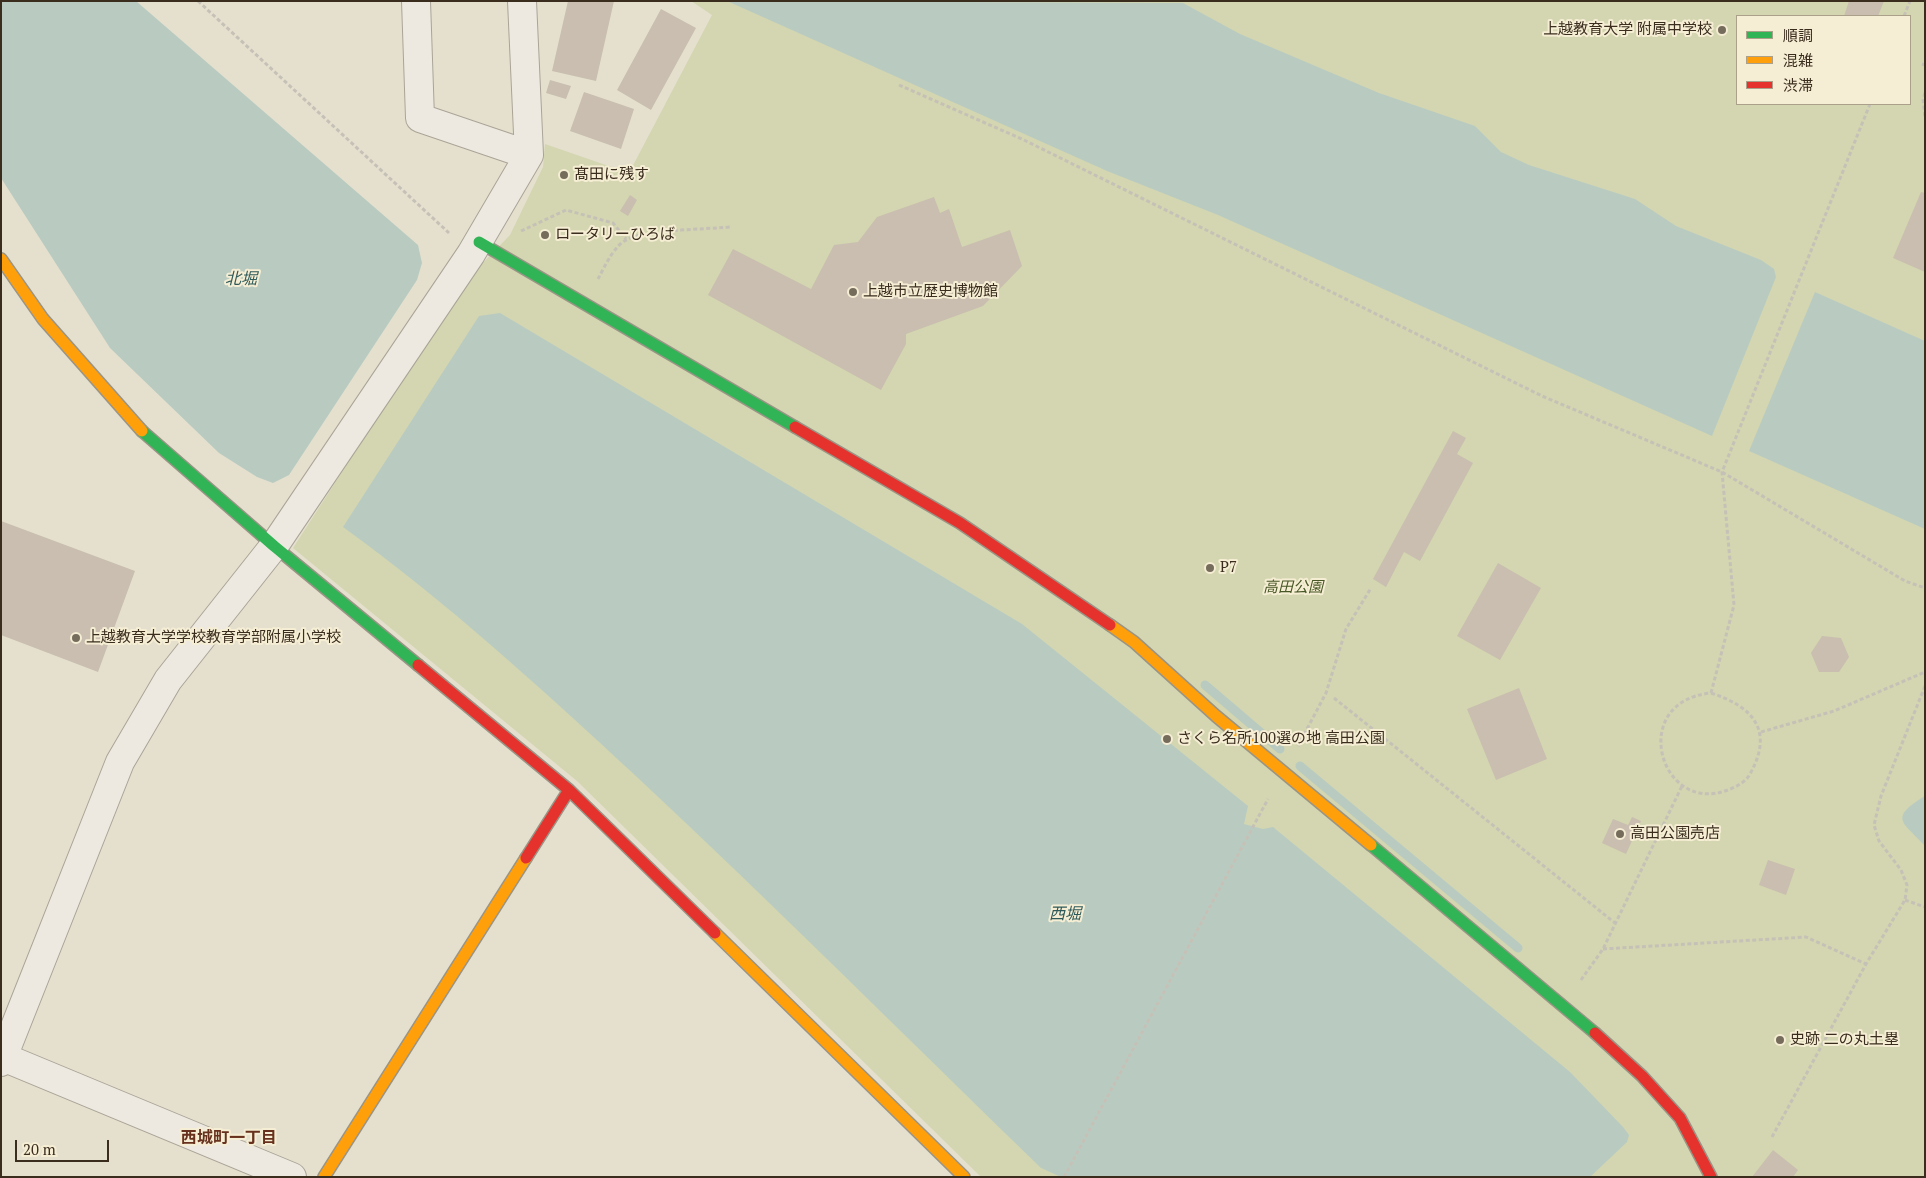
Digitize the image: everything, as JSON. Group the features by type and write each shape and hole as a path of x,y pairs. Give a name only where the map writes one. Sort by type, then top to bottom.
{"street":[{"path":"416,1 420,118 529,155"},
{"path":"292,1177 2,1059 120,762 168,680 274,546 475,248 529,155 522,1"},
{"path":"475,248 960,523 1134,642 1216,716 1564,1006 1642,1076 1680,1118 1711,1177"},
{"path":"1,259 43,319 138,427 274,546 569,790 964,1177"},
{"path":"324,1177 569,790"}],"path":[{"path":"198,1 475,248"},
{"path":"1904,15 1910,1"},
{"path":"899,84 1024,140 1542,396 1722,472 1905,581 1925,588"},
{"path":"1925,93 1923,99 1925,118"},
{"path":"1711,693 1734,605 1722,472 1870,105"},
{"path":"512,236 566,210 613,223 626,239"},
{"path":"597,280 611,256 626,239 641,235 731,227"},
{"path":"1064,1177 1326,693 1346,629 1371,588"},
{"path":"1761,732 1834,711 1925,672"},
{"path":"1772,1137 1866,964 1905,900 1907,886 1902,870 1879,841 1874,825 1881,796 1925,686"},
{"path":"1711,693 1732,700 1746,710 1761,732 1760,748 1748,777 1734,788 1716,794 1698,793 1682,786 1666,768 1660,745 1664,724 1675,706 1695,695 1711,693"},
{"path":"1334,698 1615,923"},
{"path":"1564,1006 1602,949 1682,786"},
{"path":"1905,900 1925,907"},
{"path":"1602,949 1806,937 1866,964"}],"green space":[{"name":"高田公園","path":"691,1 1925,1 1925,1177 981,1177 577,781 293,548 466,280 510,235 543,167 545,144 629,173 712,15"}],"water":[{"name":"北堀","path":"1,1 136,1 418,245 422,263 417,280 289,475 273,483 257,477 219,453 110,348 1,178"},
{"path":"727,1 1183,3 1240,34 1379,93 1475,126 1501,152 1529,165 1635,199 1676,226 1761,260 1774,269 1776,277 1712,436 1218,215 1107,171"},
{"path":"1815,292 1925,341 1925,529 1749,451"},
{"name":"西堀","path":"500,313 1022,624 1248,806 1244,824 1263,829 1273,827 1570,1072 1623,1127 1629,1135 1627,1142 1590,1177 1061,1177 1041,1168 739,874 602,744 530,679 420,585 343,527 479,316"},
{"path":"1925,796 1925,846 1906,826 1903,816 1906,810"}],"building":[{"path":"568,1 614,1 596,81 552,71"},
{"path":"1849,1 1884,1 1878,15 1844,15"},
{"path":"661,9 696,28 651,110 617,90"},
{"path":"550,80 571,86 566,99 546,93"},
{"path":"584,92 634,109 621,149 570,131"},
{"path":"1921,192 1925,193 1925,272 1893,258"},
{"path":"630,195 637,200 628,216 620,211"},
{"name":"上越市立歴史博物館","path":"934,197 940,213 949,209 962,247 1010,230 1022,266 983,306 906,334 906,344 881,390 708,295 733,249 811,289 834,245 858,242 877,217"},
{"path":"1453,431 1466,438 1457,454 1473,463 1420,561 1404,552 1386,587 1373,579"},
{"path":"1,521 135,571 98,672 1,635"},
{"path":"1498,563 1541,588 1500,660 1457,636"},
{"path":"1822,636 1841,638 1849,657 1839,672 1819,672 1811,653"},
{"path":"1519,688 1547,759 1496,780 1467,709"},
{"name":"高田公園売店","path":"1632,817 1641,821 1626,854 1602,843 1613,819 1628,825"},
{"path":"1768,860 1795,869 1786,895 1759,885"},
{"path":"1773,1150 1798,1170 1793,1177 1752,1177"}],"waterway":[{"path":"1205,685 1280,749"},
{"path":"1300,766 1518,948"}],"traffic: fast":[{"path":"479,242 795,427"},
{"path":"142,431 274,546 418,665"},
{"path":"1371,845 1595,1033"}],"traffic: slow":[{"path":"1,259 43,319 142,431"},
{"path":"1110,625 1134,642 1216,716 1371,845"},
{"path":"324,1177 526,858"},
{"path":"715,933 964,1177"}],"traffic: jam":[{"path":"795,427 960,523 1110,625"},
{"path":"418,665 569,790 715,933"},
{"path":"526,858 569,790"},
{"path":"1595,1033 1642,1076 1680,1118 1711,1177"}],"place":[{"name":"上越教育大学 附属中学校","path":"1722,30"},
{"name":"髙田に残す","path":"564,175"},
{"name":"ロータリーひろば","path":"545,235"},
{"name":"上越市立歴史博物館","path":"853,292"},
{"name":"P7","path":"1210,568"},
{"name":"上越教育大学学校教育学部附属小学校","path":"76,638"},
{"name":"さくら名所100選の地 高田公園","path":"1167,739"},
{"name":"高田公園売店","path":"1620,834"},
{"name":"史跡 二の丸土塁","path":"1780,1040"}],"district":[{"name":"西城町一丁目","path":"229,1138"}]}
